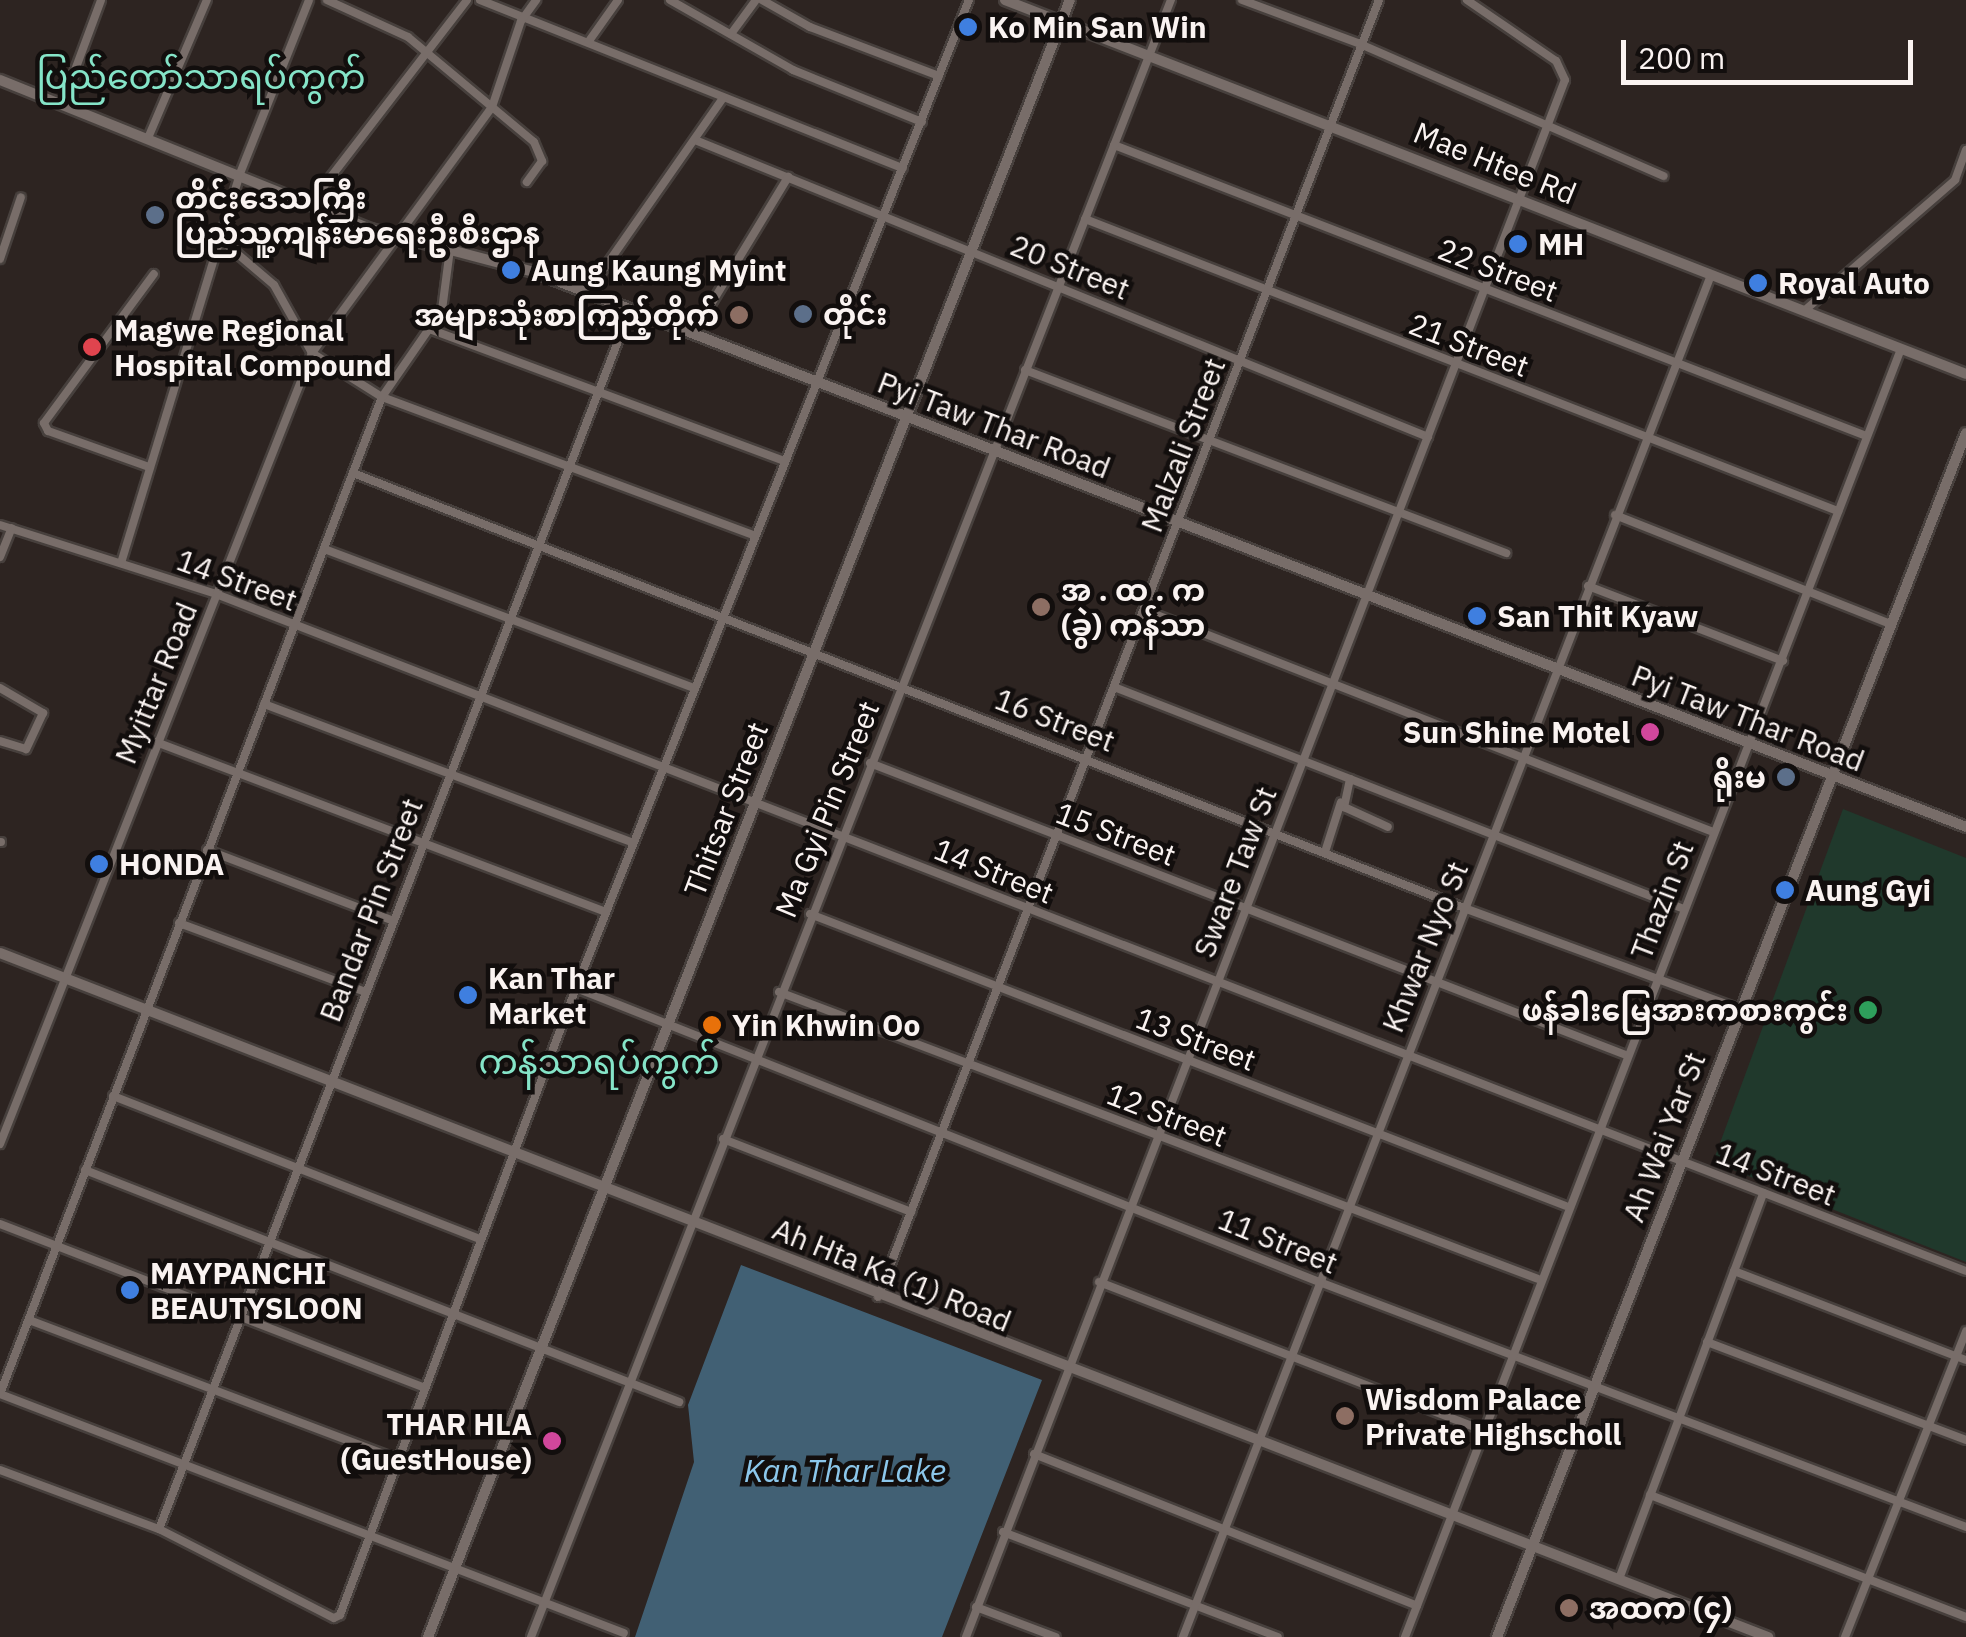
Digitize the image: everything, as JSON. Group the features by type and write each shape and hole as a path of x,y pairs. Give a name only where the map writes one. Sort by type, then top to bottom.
{"street":[{"path":"62,104 101,0"},
{"path":"148,138 207,0"},
{"path":"121,564 239,176 309,0"},
{"path":"327,0 427,52 492,107 542,154 527,182"},
{"path":"310,204 468,0"},
{"path":"480,0 521,21 589,41 903,168"},
{"name":"Myittar Road","path":"0,1144 312,354 492,107 521,21 536,0"},
{"path":"589,41 618,0"},
{"path":"670,0 792,70 922,122"},
{"path":"731,34 759,0 810,27 939,76"},
{"path":"0,1470 158,1528 334,1618 340,1615 512,1152 752,535 969,0"},
{"name":"Mae Htee Rd","path":"1005,0 1332,124 1966,374"},
{"name":"Thitsar Street","path":"428,1637 1070,0"},
{"name":"Ma Gyi Pin Street","path":"531,1637 779,992 1171,0"},
{"path":"1242,0 1360,44 1663,176"},
{"name":"Malzali Street","path":"878,1297 1378,0"},
{"name":"Sware Taw St","path":"966,1637 1065,1370 1565,80 1556,61 1467,0"},
{"name":"Pyi Taw Thar Road","path":"0,80 398,238 450,249 588,293 1556,672 1966,827"},
{"path":"588,293 723,98"},
{"name":"20 Street","path":"695,140 1428,437"},
{"name":"22 Street","path":"1114,145 1866,436"},
{"path":"1804,311 1955,180 1966,150"},
{"path":"693,334 788,178"},
{"path":"0,259 21,198"},
{"name":"21 Street","path":"1085,219 1838,511"},
{"path":"220,240 274,285 312,354 382,398 752,535"},
{"path":"450,249 442,310 432,330 382,398 0,1394 454,1572 624,1634"},
{"path":"150,467 48,430 44,424 154,274"},
{"name":"Khwar Nyo St","path":"1183,1637 1711,275"},
{"name":"Bandar Pin Street","path":"158,1528 363,990 630,310"},
{"path":"432,330 782,460"},
{"name":"Thazin St","path":"1405,1637 1566,1206 1811,591 1901,349"},
{"path":"1025,370 1506,553"},
{"name":"Ah Wai Yar St","path":"1497,1637 1966,433"},
{"name":"16 Street","path":"353,473 1087,757 1464,908 1740,1010"},
{"path":"1616,515 1891,624"},
{"name":"14 Street","path":"0,525 216,594 842,834 1405,1058 1966,1271"},
{"path":"0,557 12,528"},
{"path":"324,549 693,688"},
{"path":"1588,586 1783,661"},
{"path":"1144,610 1713,832"},
{"path":"1114,687 1684,909"},
{"path":"0,688 42,713 26,749 0,741"},
{"path":"264,704 634,842"},
{"path":"156,742 606,912"},
{"name":"15 Street","path":"870,763 1433,985 1626,1056"},
{"path":"1324,852 1350,779"},
{"path":"1341,802 1388,827"},
{"path":"207,850 391,920"},
{"name":"13 Street","path":"810,914 1566,1206"},
{"path":"179,922 363,990"},
{"name":"Ah Hta Ka (1) Road","path":"0,953 1065,1370 1768,1637"},
{"name":"11 Street","path":"576,988 1322,1283 1966,1526"},
{"name":"12 Street","path":"779,992 1538,1279"},
{"path":"113,1096 479,1239"},
{"path":"722,1139 910,1212"},
{"path":"85,1170 678,1402"},
{"path":"1618,1579 1763,1193"},
{"path":"0,1224 423,1387"},
{"path":"1734,1271 1966,1360"},
{"path":"1099,1282 1482,1430"},
{"path":"29,1320 396,1459"},
{"path":"1845,1637 1966,1331"},
{"path":"1707,1342 1966,1440"},
{"path":"1034,1454 1417,1606"},
{"path":"1650,1494 1966,1617"},
{"path":"1003,1532 1278,1637"},
{"path":"976,1607 1056,1637"}],"green space":[{"name":"ဖန်ခါးမြေအားကစားကွင်း","path":"1843,809 1966,858 1966,1262 1713,1162"}],"water":[{"name":"Kan Thar Lake","path":"741,1265 1042,1380 942,1637 635,1637 694,1462 688,1405"}],"place":[{"name":"Ko Min San Win","path":"968,27"},
{"name":"တိုင်းဒေသကြီး ပြည်သူ့ကျန်းမာရေးဦးစီးဌာန","path":"155,215"},
{"name":"MH","path":"1518,244"},
{"name":"Aung Kaung Myint","path":"511,270"},
{"name":"Royal Auto","path":"1758,283"},
{"name":"တိုင်း","path":"803,314"},
{"name":"အများသုံးစာကြည့်တိုက်","path":"739,315"},
{"name":"Magwe Regional Hospital Compound","path":"92,347"},
{"name":"အ . ထ . က (ခွဲ) ကန်သာ","path":"1041,607"},
{"name":"San Thit Kyaw","path":"1477,616"},
{"name":"Sun Shine Motel","path":"1650,732"},
{"name":"ရိုးမ","path":"1786,777"},
{"name":"HONDA","path":"99,864"},
{"name":"Aung Gyi","path":"1785,890"},
{"name":"Kan Thar Market","path":"468,995"},
{"name":"ဖန်ခါးမြေအားကစားကွင်း","path":"1868,1010"},
{"name":"Yin Khwin Oo","path":"712,1025"},
{"name":"MAYPANCHI BEAUTYSLOON","path":"130,1290"},
{"name":"Wisdom Palace Private Highscholl","path":"1345,1416"},
{"name":"THAR HLA (GuestHouse)","path":"552,1441"},
{"name":"အထက (၄)","path":"1569,1608"}],"district":[{"name":"ပြည်တော်သာရပ်ကွက်","path":"201,76"},
{"name":"ကန်သာရပ်ကွက်","path":"599,1061"}]}
